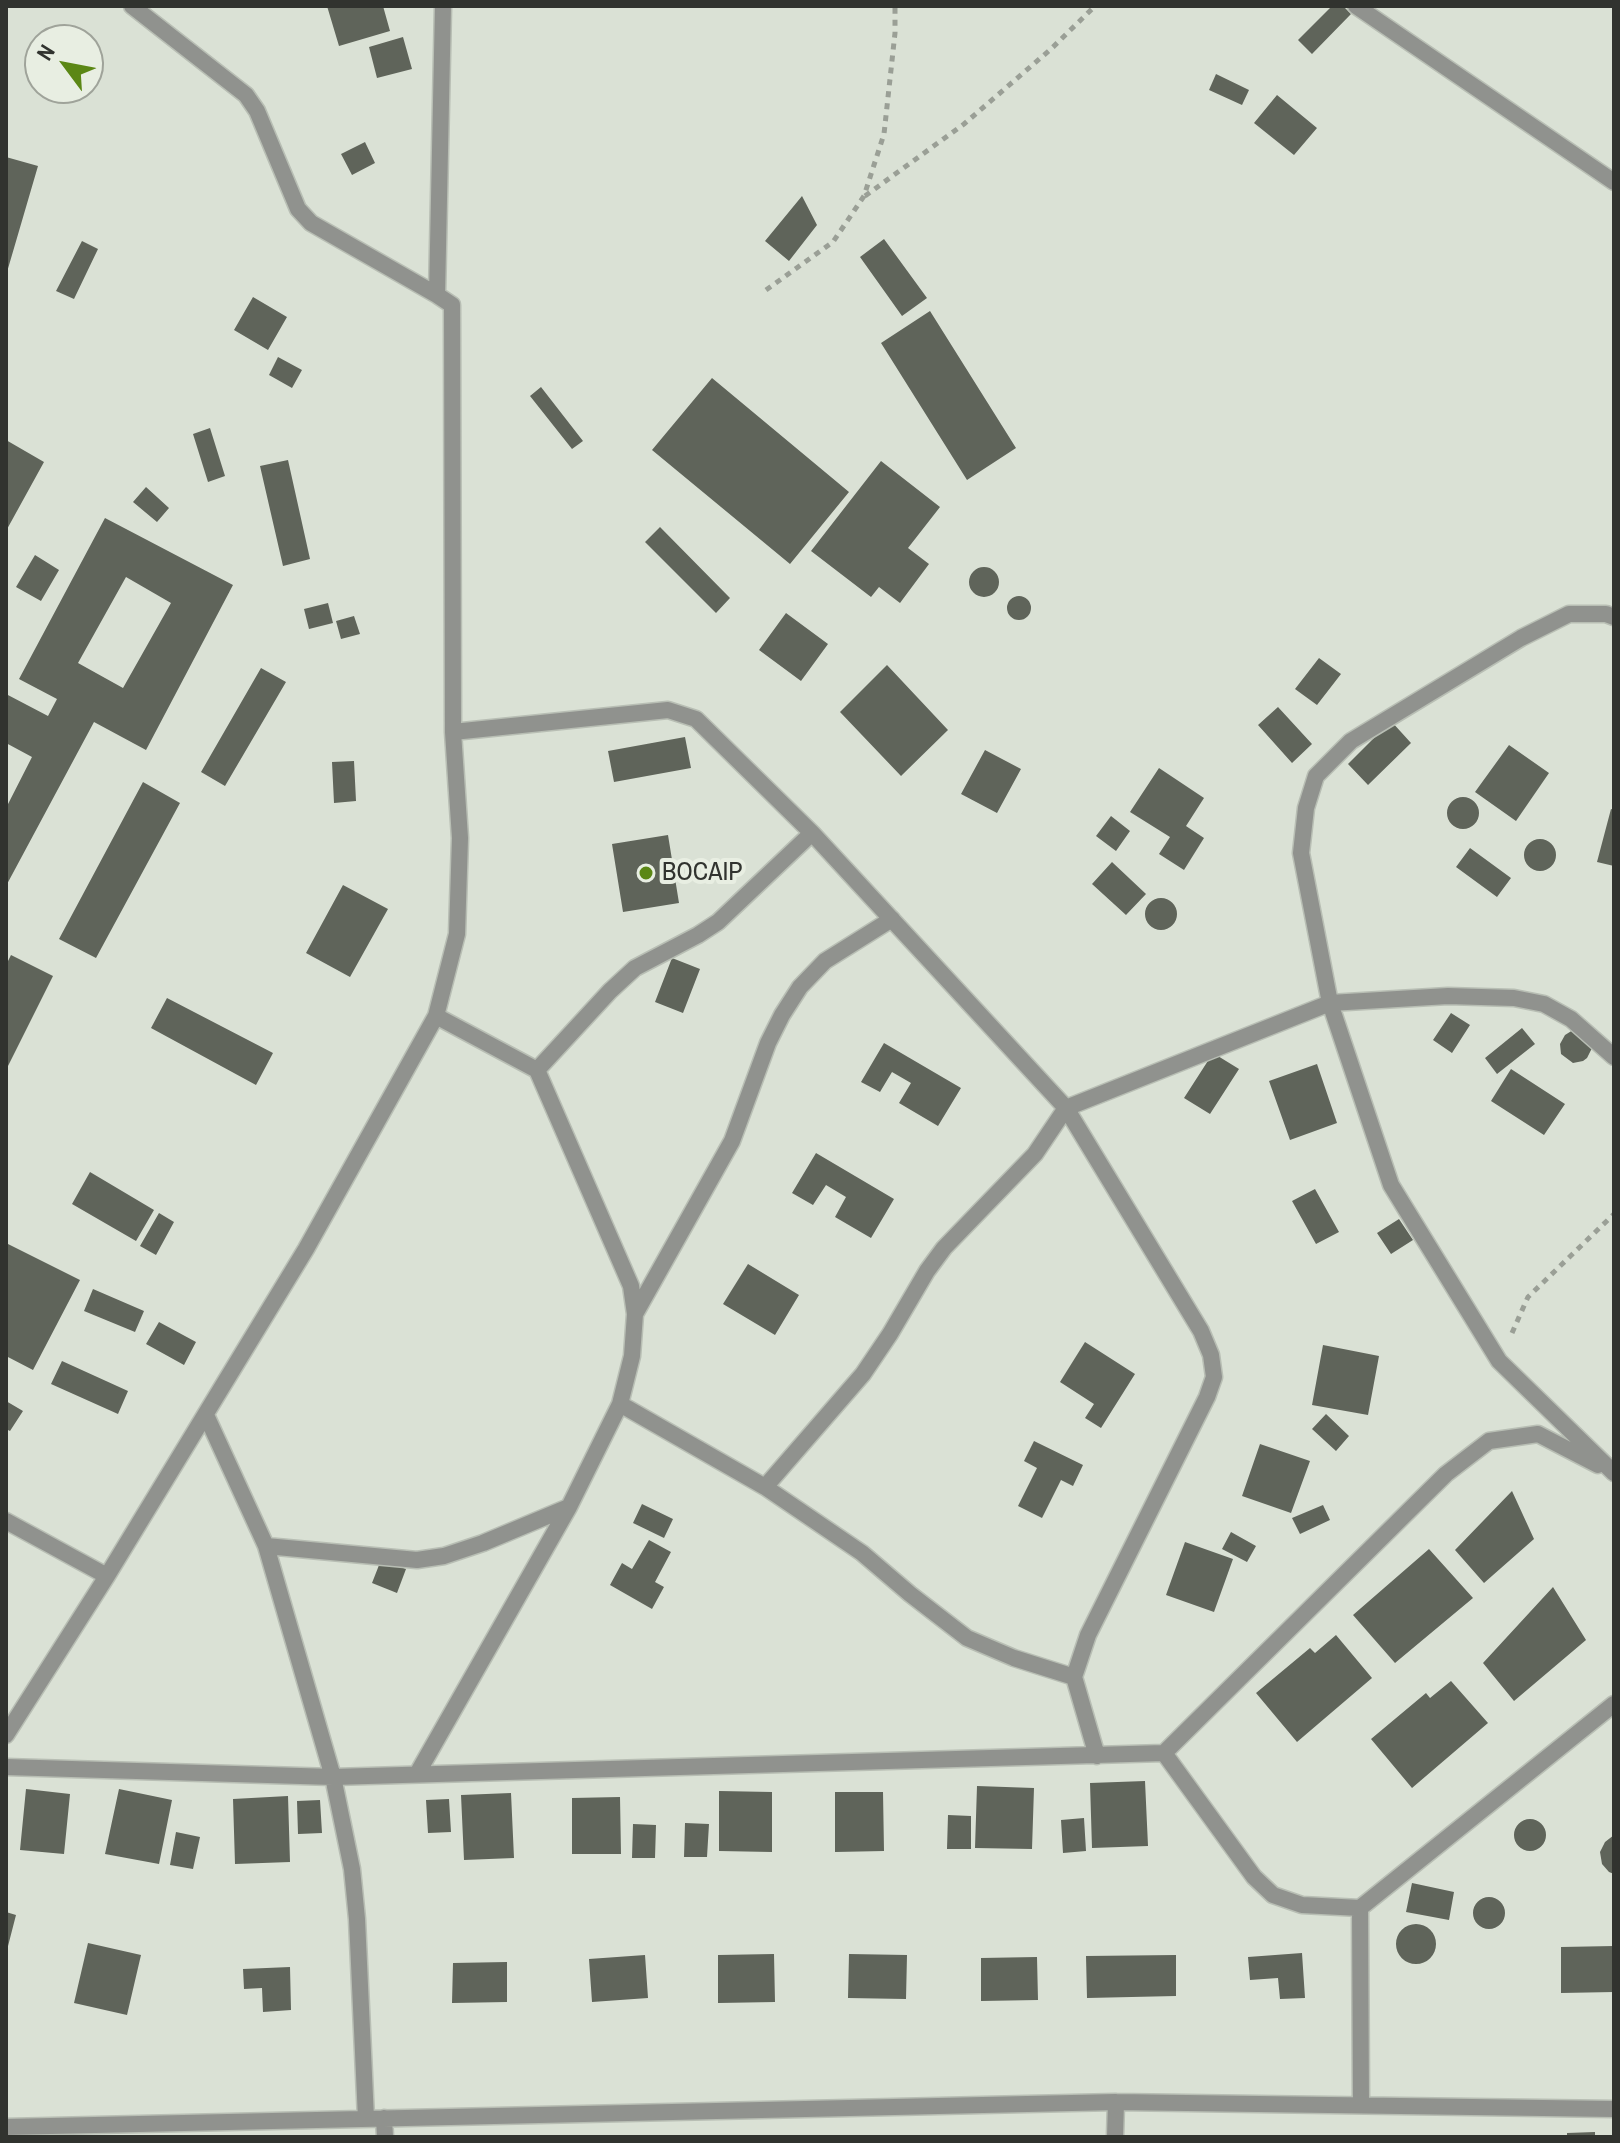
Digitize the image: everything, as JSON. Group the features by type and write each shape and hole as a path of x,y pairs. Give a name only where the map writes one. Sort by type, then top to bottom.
{"street":[{"path":"6,1735 107,1576 306,1249 436,1016 457,934 460,838 453,732 452,305 311,223 298,209 257,111 246,95 132,6"},
{"path":"437,295 443,6"},
{"path":"1356,6 1614,181"},
{"path":"6,1767 333,1777 1164,1753 1446,1474 1489,1441 1538,1434 1614,1473 1499,1361 1391,1185 1330,1003 1301,853 1306,808 1316,776 1351,741 1521,638 1569,614 1606,614 1614,617"},
{"path":"453,732 668,710 696,719 812,833 1066,1108 1201,1331 1211,1355 1214,1377 1207,1397 1088,1635 1074,1677 1097,1756"},
{"path":"537,1070 635,968 718,922 812,833"},
{"path":"635,1314 732,1141 768,1043 800,987 825,961 892,919"},
{"path":"765,1487 863,1374 944,1248 1035,1154 1066,1108 1330,1003 1448,996 1514,998 1544,1004 1571,1019 1614,1057"},
{"path":"417,1774 569,1507 620,1404 632,1356 635,1314 631,1286 537,1070 436,1016"},
{"path":"620,1404 765,1487 862,1553 967,1638 1014,1658 1074,1677"},
{"path":"206,1415 266,1546 333,1777 352,1869 357,1919 366,2119"},
{"path":"266,1546 417,1560 444,1556 483,1543 569,1507"},
{"path":"6,1521 107,1576"},
{"path":"1164,1753 1254,1877 1273,1895 1302,1905 1360,1908 1614,1704"},
{"path":"1360,1908 1361,2105"},
{"path":"6,2127 1116,2102 1614,2109"},
{"path":"1115,2137 1116,2102"},
{"path":"384,2118 385,2137"}],"path":[{"path":"766,290 833,242 864,196 884,134 895,6"},
{"path":"864,196 964,124 1051,49 1095,6"},
{"path":"1499,1361 1528,1297 1614,1214"}],"building":[{"path":"327,6 383,6 390,31 339,46"},
{"path":"1332,6 1343,6 1351,14 1312,54 1298,40"},
{"path":"403,37 412,69 377,78 369,47"},
{"path":"1216,74 1249,90 1242,105 1209,90"},
{"path":"1277,95 1317,128 1294,155 1254,123"},
{"path":"365,142 375,163 352,175 341,154"},
{"path":"6,157 38,166 7,272 6,272"},
{"path":"802,196 817,225 789,261 765,241"},
{"path":"884,239 927,298 902,316 860,257"},
{"path":"82,241 98,249 74,299 56,291"},
{"path":"253,297 287,317 268,350 234,330"},
{"path":"930,311 1016,448 967,480 881,343"},
{"path":"278,357 302,370 292,388 269,375"},
{"path":"712,378 849,492 790,564 652,450"},
{"path":"541,387 583,441 572,449 530,396"},
{"path":"210,428 225,476 208,482 193,434"},
{"path":"6,440 44,462 6,531"},
{"path":"288,460 310,559 283,566 260,466"},
{"path":"881,461 940,507 908,548 929,564 900,603 879,587 871,597 811,551"},
{"path":"146,487 169,508 157,522 133,502"},
{"path":"105,518 233,585 146,750 94,722 6,886 6,808 32,757 6,743 6,694 48,716 57,699 19,679","holes":["126,577 171,603 123,688 78,663"]},
{"path":"660,527 730,598 716,613 645,542"},
{"path":"35,555 59,570 41,601 16,587"},
{"path":"984,567 995,571 999,582 995,593 984,597 973,593 969,582 973,571"},
{"path":"1019,596 1030,603 1031,608 1024,619 1019,620 1008,613 1007,608 1014,597"},
{"path":"328,603 333,623 309,629 304,609"},
{"path":"786,613 828,644 801,681 759,650"},
{"path":"354,616 360,634 341,639 336,621"},
{"path":"1319,658 1341,674 1317,705 1295,689"},
{"path":"887,665 948,730 901,776 840,712"},
{"path":"261,668 286,682 225,786 201,772"},
{"path":"1278,707 1312,744 1292,763 1258,725"},
{"path":"1391,721 1411,743 1368,785 1348,764"},
{"path":"685,737 691,768 614,782 608,751"},
{"path":"1509,745 1549,773 1516,821 1475,792"},
{"path":"985,750 1021,769 997,813 961,794"},
{"path":"354,761 356,801 334,803 332,762"},
{"path":"1159,768 1204,798 1186,826 1204,838 1184,870 1159,854 1170,837 1130,812"},
{"path":"143,782 180,803 96,958 59,939"},
{"path":"1463,797 1474,802 1479,813 1474,824 1463,829 1452,824 1447,813 1452,802"},
{"path":"1611,809 1614,810 1614,866 1597,862"},
{"path":"1111,816 1130,831 1116,851 1096,836"},
{"name":"BOCAIP","path":"668,835 679,903 623,912 612,844"},
{"path":"1540,839 1551,844 1556,855 1551,866 1540,871 1529,866 1524,855 1529,844"},
{"path":"1470,848 1511,878 1497,897 1456,867"},
{"path":"1112,862 1146,894 1126,915 1092,884"},
{"path":"343,885 388,909 350,977 306,953"},
{"path":"1161,898 1172,903 1177,914 1172,925 1161,930 1150,925 1145,914 1150,903"},
{"path":"11,955 53,976 6,1070 6,965"},
{"path":"672,958 700,969 683,1013 655,1002"},
{"path":"167,998 273,1053 256,1085 151,1028"},
{"path":"1451,1013 1470,1025 1452,1053 1433,1040"},
{"path":"1522,1028 1535,1044 1497,1074 1485,1058"},
{"path":"1573,1030 1592,1048 1587,1058 1573,1063 1561,1054 1560,1044 1565,1035"},
{"path":"884,1043 961,1088 938,1126 899,1103 911,1083 892,1072 880,1092 861,1082"},
{"path":"1213,1053 1239,1069 1210,1114 1184,1098"},
{"path":"1317,1064 1337,1123 1290,1140 1269,1081"},
{"path":"1511,1069 1565,1104 1544,1135 1491,1101"},
{"path":"816,1153 894,1199 871,1238 835,1217 846,1197 826,1185 813,1205 792,1193"},
{"path":"90,1172 154,1210 136,1241 72,1204"},
{"path":"1315,1189 1339,1232 1316,1244 1292,1201"},
{"path":"159,1213 174,1222 156,1255 140,1246"},
{"path":"1399,1219 1413,1240 1391,1254 1377,1233"},
{"path":"6,1243 80,1280 33,1370 6,1356"},
{"path":"748,1264 799,1295 775,1335 723,1304"},
{"path":"93,1289 144,1311 135,1332 84,1311"},
{"path":"159,1322 196,1342 184,1365 146,1344"},
{"path":"1085,1342 1135,1374 1101,1428 1085,1418 1094,1404 1060,1382"},
{"path":"1323,1345 1379,1356 1368,1415 1312,1405"},
{"path":"62,1361 128,1391 118,1414 51,1384"},
{"path":"6,1401 23,1411 10,1431 6,1429"},
{"path":"1326,1414 1349,1436 1336,1451 1312,1429"},
{"path":"1034,1441 1083,1465 1073,1486 1061,1480 1042,1518 1018,1506 1037,1468 1024,1461"},
{"path":"1260,1444 1310,1461 1291,1513 1242,1496"},
{"path":"1512,1491 1534,1539 1484,1583 1455,1550"},
{"path":"642,1504 673,1519 664,1538 633,1523"},
{"path":"1323,1505 1330,1520 1300,1534 1292,1518"},
{"path":"1231,1532 1256,1546 1247,1562 1222,1549"},
{"path":"649,1540 671,1552 655,1582 664,1587 652,1609 610,1585 622,1563 632,1569"},
{"path":"1185,1542 1233,1559 1214,1612 1166,1595"},
{"path":"1429,1549 1473,1598 1395,1663 1353,1615"},
{"path":"381,1560 406,1569 397,1593 372,1583"},
{"path":"1553,1587 1586,1640 1514,1701 1483,1663"},
{"path":"1336,1635 1372,1678 1297,1742 1256,1693 1310,1648 1315,1653"},
{"path":"1451,1681 1488,1723 1412,1788 1371,1739 1426,1693 1430,1698"},
{"path":"1145,1781 1148,1846 1092,1848 1090,1783"},
{"path":"977,1786 1034,1788 1032,1849 975,1848"},
{"path":"26,1789 70,1794 64,1854 20,1850"},
{"path":"119,1789 172,1800 159,1864 105,1854"},
{"path":"719,1791 772,1792 772,1852 719,1851"},
{"path":"835,1792 883,1792 884,1851 835,1852"},
{"path":"511,1793 514,1858 464,1860 461,1795"},
{"path":"288,1796 290,1862 235,1864 233,1799"},
{"path":"620,1797 621,1854 572,1854 572,1798"},
{"path":"449,1799 451,1832 428,1833 426,1800"},
{"path":"320,1800 322,1833 298,1834 297,1801"},
{"path":"948,1815 971,1816 971,1849 947,1849"},
{"path":"1084,1818 1086,1851 1063,1853 1061,1820"},
{"path":"1530,1819 1541,1824 1546,1835 1541,1846 1530,1851 1519,1846 1514,1835 1519,1824"},
{"path":"685,1823 709,1824 707,1857 684,1857"},
{"path":"633,1824 656,1825 655,1858 632,1858"},
{"path":"176,1832 200,1837 193,1869 170,1865"},
{"path":"1614,1835 1614,1874 1602,1864 1600,1852 1605,1842"},
{"path":"1412,1883 1454,1892 1449,1920 1406,1912"},
{"path":"1489,1897 1500,1902 1505,1913 1500,1924 1489,1929 1478,1924 1473,1913 1478,1902"},
{"path":"6,1912 16,1915 7,1950 6,1950"},
{"path":"1416,1924 1430,1930 1436,1944 1430,1958 1416,1964 1402,1958 1396,1944 1402,1930"},
{"path":"88,1943 141,1955 127,2015 74,2003"},
{"path":"1614,1946 1614,1992 1561,1993 1561,1947"},
{"path":"1302,1953 1305,1998 1280,1999 1278,1978 1250,1980 1248,1957"},
{"path":"774,1954 775,2002 718,2003 718,1955"},
{"path":"849,1954 907,1955 906,1999 848,1998"},
{"path":"645,1955 648,1998 592,2002 589,1959"},
{"path":"1176,1955 1176,1996 1087,1998 1086,1956"},
{"path":"1037,1957 1038,2000 981,2001 981,1958"},
{"path":"507,1962 507,2002 452,2003 453,1963"},
{"path":"290,1967 291,2010 263,2012 262,1988 244,1989 243,1969"},
{"path":"1595,2132 1595,2137 1567,2137 1567,2133"}],"place":[{"name":"BOCAIP","path":"646,873"}]}
